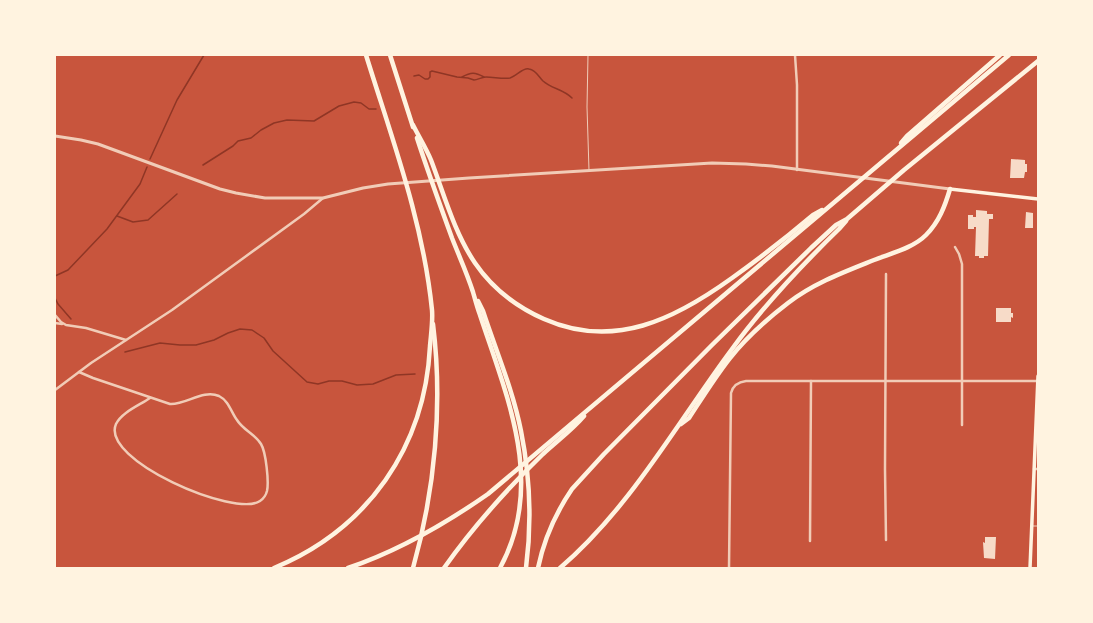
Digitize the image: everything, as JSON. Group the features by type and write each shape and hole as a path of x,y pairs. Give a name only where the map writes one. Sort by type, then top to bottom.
{"highway":[{"path":"366,55 414,212 426,261 432,311 436,365 436,417 433,462 426,513 413,568"},
{"path":"390,55 428,172 473,291 511,410 520,460 522,493 519,518 513,541 500,568"},
{"path":"893,153 907,136 1000,55"},
{"path":"348,568 385,553 428,532 488,494 1009,55"},
{"path":"560,568 583,547 611,517 633,490 732,348 792,276 847,219 904,170 1038,61"},
{"path":"413,125 430,158 464,243 473,260 484,275 497,289 527,311 548,321 576,329 600,331 624,330 646,326 672,315 716,290 763,256 813,215 831,205"},
{"path":"677,427 688,418 731,357 769,319 788,303 813,286 903,249 925,236 939,219 950,189"},
{"path":"538,568 546,537 561,506 583,476 783,275 836,225 847,219"},
{"path":"473,291 485,318 521,431 528,478 530,506 526,568"},
{"path":"274,568 313,549 350,521 376,494 396,464 412,434 424,397 429,363 432,311"},
{"path":"444,568 469,534 502,496 601,399"}],"main road":[{"path":"950,189 1038,199"},
{"path":"1030,568 1036,469 1038,376"}],"street":[{"path":"795,55 797,85 797,170"},
{"path":"55,136 98,144 236,193 265,198 323,198 363,188 388,184 461,178 723,163 746,164 950,189"},
{"path":"55,390 79,372 187,300 304,214 323,198"},
{"path":"955,247 962,264 962,426"},
{"path":"886,274 886,540"},
{"path":"55,315 63,324"},
{"path":"55,323 86,328 126,340"},
{"path":"79,372 150,398 172,404 181,403 210,394 220,397 226,402 238,422 260,442 264,452 267,489 261,500 251,504 212,498 144,468 117,440 115,433 116,424 121,417 150,398"},
{"path":"730,568 731,393 736,384 746,381 1038,381"},
{"path":"810,541 811,381"}],"lane":[{"path":"588,55 589,170"},
{"path":"1032,526 1038,526"}],"building":[{"path":"1011,159 1025,160 1025,164 1027,164 1027,172 1025,172 1024,178 1010,178"},
{"path":"976,210 987,211 987,214 993,214 993,219 989,219 988,256 984,256 984,258 975,256 976,227 974,227 974,229 968,229 968,215 973,215 973,217 976,217"},
{"path":"1026,212 1033,213 1033,228 1025,228"},
{"path":"996,308 1011,308 1013,318 1011,317 1011,322 996,322"},
{"path":"985,537 996,537 995,559 984,558 983,542 985,543"}],"waterway":[{"path":"150,159 177,100 204,55"},
{"path":"414,76 419,75 425,79 428,79 430,77 430,72 432,71 474,80 483,77 510,78 524,69 529,69 535,72 546,84 572,98"},
{"path":"462,77 473,73 484,77"},
{"path":"203,165 233,146 238,141 251,138 261,130 274,123 287,120 314,121 339,106 354,102 361,103 369,109 376,109"},
{"path":"55,276 68,270 107,229 140,184 147,167"},
{"path":"117,216 133,222 148,220 177,194"},
{"path":"55,298 58,304 71,319"},
{"path":"125,352 160,343 196,345 214,340 240,329 252,330 264,338 273,351 307,382 318,384 329,381 342,381 357,385 373,384 396,375 415,374"}]}
